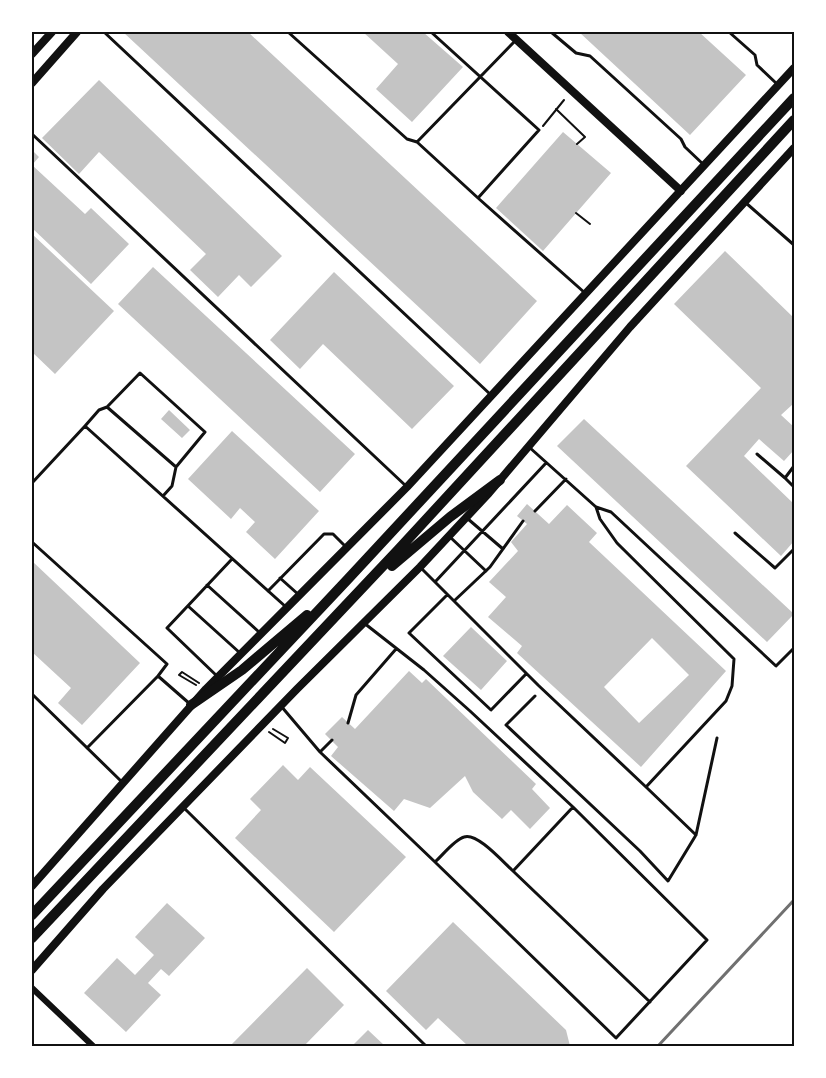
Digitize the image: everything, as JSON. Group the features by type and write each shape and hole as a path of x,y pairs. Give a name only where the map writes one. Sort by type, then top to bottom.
{"highway":[{"path":"32,915 795,98"},
{"path":"32,938 350,601 795,120"},
{"path":"350,601 450,517 500,480"},
{"path":"191,705 242,670 348,579"}],"main road":[{"path":"511,34 681,191"},
{"path":"32,886 218,676 407,487 795,68"},
{"path":"32,969 103,889 280,705 420,567 466,518 652,302 795,148"}],"street":[{"path":"32,54 52,32"},
{"path":"32,83 77,32"},
{"path":"32,988 93,1047"}],"lane":[{"path":"104,32 492,396"},
{"path":"288,32 407,139 417,142 586,294"},
{"path":"431,32 539,130 478,198"},
{"path":"551,32 576,53 590,56 681,139 685,147 705,165"},
{"path":"729,32 755,56 757,65 779,85"},
{"path":"417,142 479,76 511,34"},
{"path":"32,134 407,487"},
{"path":"745,202 795,245"},
{"path":"32,483 99,410 108,407 140,373 205,432 176,467 172,486 163,496"},
{"path":"108,407 176,467"},
{"path":"86,426 286,608"},
{"path":"528,446 597,507 611,512 776,666 795,648"},
{"path":"757,454 795,487"},
{"path":"435,582 546,463"},
{"path":"785,477 795,466"},
{"path":"535,511 566,479"},
{"path":"597,507 600,519 617,543 734,659 732,686 726,701 645,787"},
{"path":"466,518 502,549"},
{"path":"454,601 486,571 523,521"},
{"path":"735,533 775,568 795,549"},
{"path":"268,591 324,534 333,534 347,549"},
{"path":"448,536 486,571"},
{"path":"32,542 166,664 158,676 87,748"},
{"path":"218,676 166,628 232,559"},
{"path":"420,567 526,674 696,835"},
{"path":"280,578 299,595"},
{"path":"207,585 261,633"},
{"path":"447,595 409,633 491,710 526,674"},
{"path":"188,606 240,653"},
{"path":"280,705 320,752 616,1038 707,940 573,807 470,711 424,670 396,650 364,622"},
{"path":"348,723 356,695 396,650"},
{"path":"158,676 191,705"},
{"path":"32,694 123,783"},
{"path":"535,696 506,725 633,844 668,881 696,835 717,738"},
{"path":"320,752 332,740"},
{"path":"182,807 426,1047"},
{"path":"513,871 573,807"},
{"path":"435,862 462,837 471,836 485,845 650,1002"}],"path":[{"path":"547,119 564,100"},
{"path":"556,110 585,136 577,144"},
{"path":"576,213 590,224"},
{"path":"189,681 179,675 182,672 199,683"},
{"path":"271,727 288,738 285,743 274,735"}],"building":[{"path":"123,32 248,32 537,301 480,364"},
{"path":"363,32 423,32 463,67 412,122 376,89 398,64"},
{"path":"579,32 699,32 746,75 690,135"},
{"path":"99,80 282,256 251,287 239,275 218,297 190,270 206,254 99,152 79,174 42,138"},
{"path":"563,132 611,173 543,251 496,208"},
{"path":"32,150 39,157 32,165"},
{"path":"32,165 85,214 91,208 129,244 91,284 32,228"},
{"path":"32,234 114,311 55,374 32,352"},
{"path":"725,251 794,318 794,398 793,404 781,415 794,427 794,450 784,461 759,439 744,456 794,504 794,541 781,556 686,466 761,388 674,304"},
{"path":"153,267 355,454 320,492 118,304"},
{"path":"334,272 454,386 412,429 323,344 300,369 270,340"},
{"path":"169,410 190,430 182,438 161,419"},
{"path":"584,419 794,614 767,642 557,446"},
{"path":"232,431 319,511 275,559 246,532 255,522 240,508 231,519 188,479"},
{"path":"527,504 549,524 567,505 597,533 589,542 726,671 641,767 517,653 522,646 488,617 506,597 489,582 518,551 511,542 527,524 517,516","holes":["652,638 689,675 639,723 604,687"]},
{"path":"32,561 140,663 82,725 58,703 71,688 32,652"},
{"path":"471,627 507,661 481,690 443,656"},
{"path":"409,671 422,683 426,679 536,784 532,789 550,808 530,829 511,810 502,819 473,792 465,776 430,808 404,799 394,811 331,756 338,747 325,734 342,717 355,729"},
{"path":"283,765 298,780 310,767 406,857 334,932 235,838 261,810 250,799"},
{"path":"167,903 205,938 169,976 161,969 148,983 161,995 126,1032 84,993 117,958 135,975 154,955 135,937"},
{"path":"453,922 566,1030 570,1046 468,1046 438,1018 426,1030 386,991"},
{"path":"307,968 344,1005 304,1046 230,1046"},
{"path":"368,1030 385,1046 352,1046"}],"railway":[{"path":"658,1046 794,900"}]}
